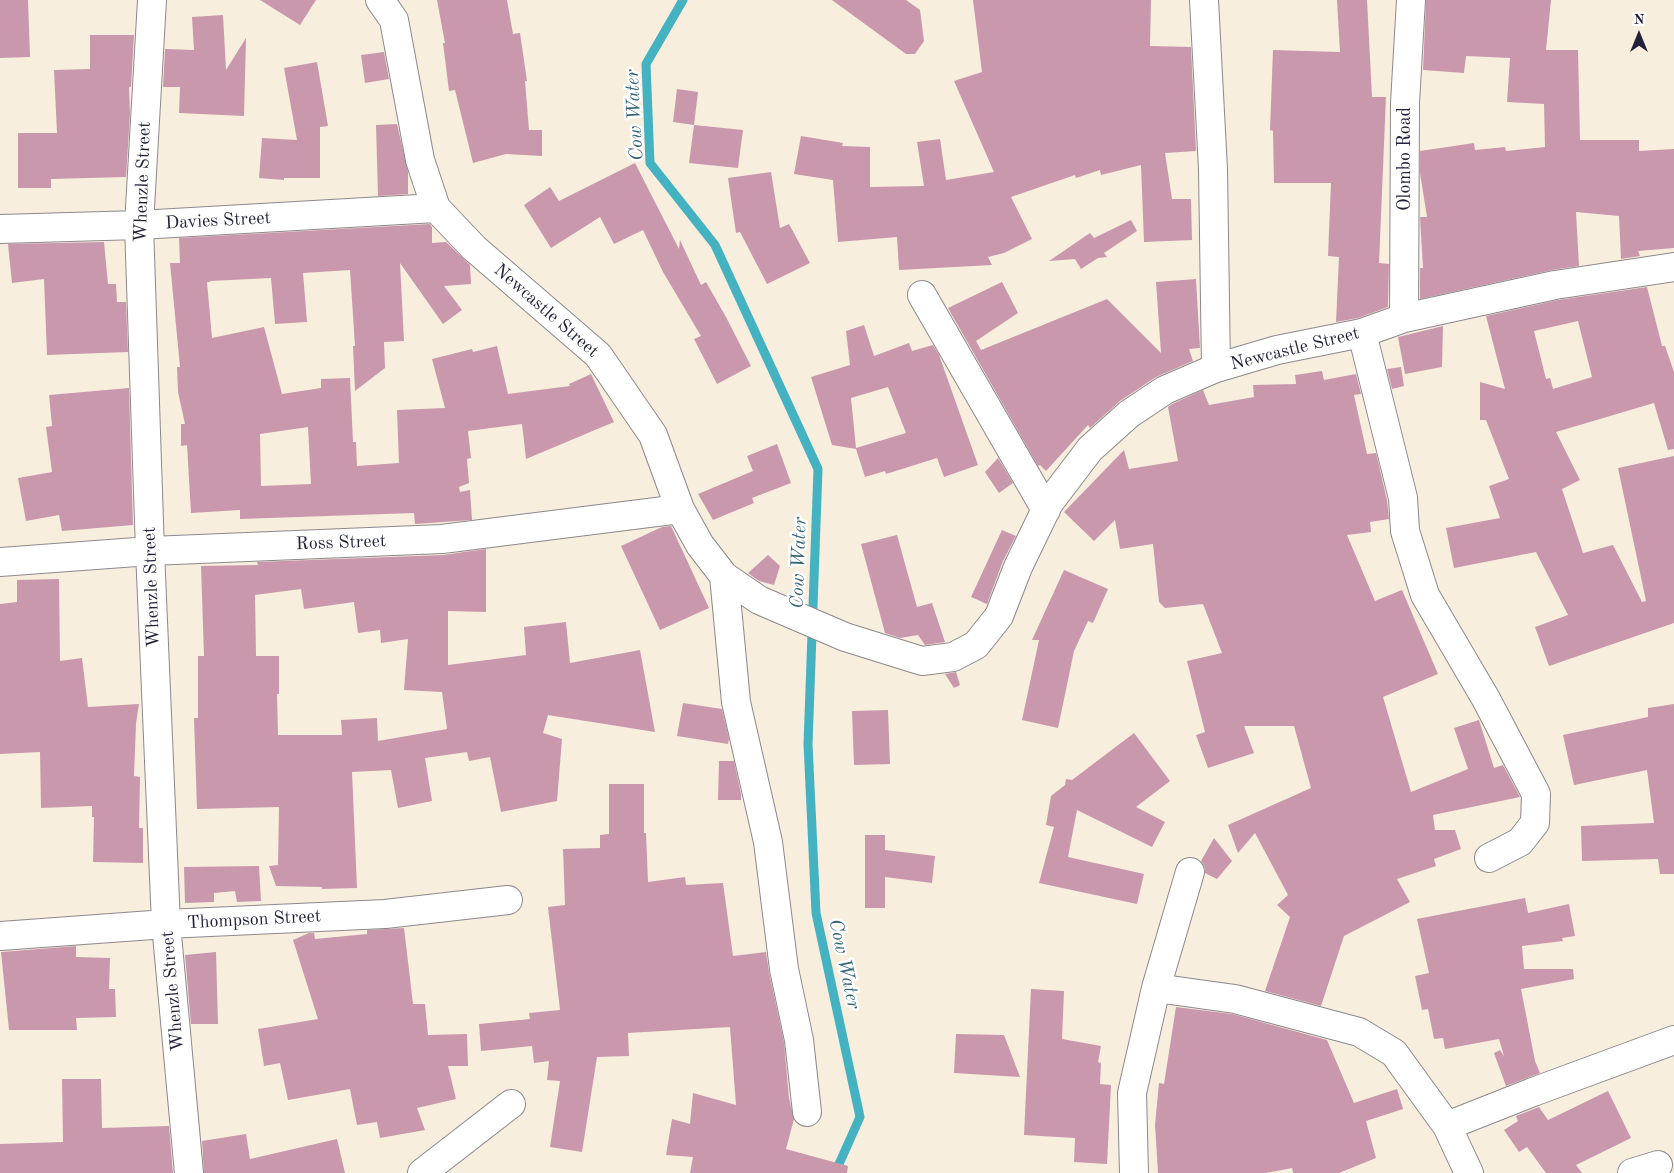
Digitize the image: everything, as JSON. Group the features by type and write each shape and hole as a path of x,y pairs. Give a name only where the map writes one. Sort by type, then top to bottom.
{"street":[{"name":"Whenzle Street","path":"152,0 139,225 150,551 166,924 189,1173"},
{"name":"Newcastle Street","path":"380,0 394,20 420,160 436,208 474,248 598,354 653,435 680,509 700,545 724,576 759,600 845,637 922,661 953,657 976,645 999,616 1018,567 1049,503 1090,448 1129,414 1164,390 1216,368 1277,350 1362,333 1404,318 1555,285 1674,267"},
{"path":"1204,0 1213,169 1216,368"},
{"name":"Olombo Road","path":"1404,318 1405,103 1411,0"},
{"name":"Davies Street","path":"0,230 139,225 436,208"},
{"path":"922,295 1046,510"},
{"path":"1362,333 1402,498 1405,531 1425,595 1486,699 1536,794 1535,823 1520,842 1489,858"},
{"name":"Ross Street","path":"0,562 150,551 442,539 680,509"},
{"path":"724,576 736,702 768,842 784,968 799,1040 807,1112"},
{"path":"1134,1173 1132,1093 1156,988 1190,872"},
{"name":"Thompson Street","path":"0,936 166,924 386,914 508,900"},
{"path":"1156,988 1235,999 1359,1032 1394,1053 1447,1126 1468,1173"},
{"path":"1447,1126 1674,1040"},
{"path":"422,1173 511,1104"},
{"path":"1632,1173 1658,1165"}],"building":[{"path":"0,0 28,0 30,57 0,58"},
{"path":"260,0 316,0 300,25"},
{"path":"437,0 507,0 513,34 520,33 527,81 525,81 529,130 542,130 542,156 506,154 473,163 455,90 449,91 443,43 445,43"},
{"path":"832,0 906,0 920,10 924,41 915,54 906,54"},
{"path":"973,0 1151,0 1150,46 1191,47 1196,151 1165,153 1172,199 1191,199 1192,240 1144,242 1141,165 1101,175 1100,170 1076,178 1075,175 1011,197 1032,239 1004,253 988,257 992,265 899,270 897,237 838,242 833,180 794,174 801,136 843,143 842,146 870,147 870,187 924,186 917,142 940,139 946,180 994,172 954,81 982,72"},
{"path":"1337,0 1367,0 1372,97 1386,97 1379,263 1389,264 1388,307 1358,318 1336,322 1339,257 1328,256 1331,183 1274,183 1273,131 1270,130 1273,50 1340,52"},
{"path":"1426,0 1551,0 1546,50 1578,50 1580,140 1639,140 1639,151 1674,149 1674,248 1638,251 1640,256 1621,259 1619,216 1576,212 1579,266 1552,270 1420,299 1420,268 1423,268 1420,217 1427,217 1420,173 1420,151 1474,143 1475,150 1505,147 1506,151 1545,147 1544,104 1507,102 1510,58 1466,56 1464,73 1423,70"},
{"path":"223,15 226,70 246,38 244,116 179,113 180,87 163,87 165,49 194,50 192,17"},
{"path":"90,35 134,35 131,87 129,87 130,114 126,177 51,179 51,188 18,188 18,133 57,133 54,70 90,69"},
{"path":"384,52 389,79 365,83 361,55"},
{"path":"317,62 328,126 320,127 320,178 284,178 284,180 259,178 262,138 297,140 284,68"},
{"path":"677,89 698,92 694,125 673,122"},
{"path":"397,124 408,172 408,194 378,196 376,125"},
{"path":"694,125 743,130 738,168 689,163"},
{"path":"635,163 679,249 680,240 701,285 706,282 751,366 717,384 694,339 701,336 663,272 643,230 614,244 600,217 551,248 524,205 550,187 559,201"},
{"path":"771,172 780,228 789,224 810,263 767,284 740,232 736,233 728,178"},
{"path":"1131,220 1137,231 1104,253 1107,257 1098,258 1081,269 1075,259 1049,261 1090,233 1094,238"},
{"path":"430,224 432,227 432,243 446,242 470,265 471,284 444,286 462,310 443,324 400,263 404,341 384,342 385,368 355,391 353,346 355,346 350,270 303,273 307,322 275,324 271,278 207,282 212,338 264,327 282,394 321,388 321,379 350,378 353,442 356,442 357,466 399,463 397,410 445,408 432,359 472,349 473,352 497,346 508,394 570,386 569,384 591,374 614,422 526,459 522,424 468,431 471,458 467,459 469,483 459,487 460,492 470,490 472,520 415,524 414,513 240,519 240,510 191,513 187,445 181,446 181,424 185,424 178,392 177,367 180,367 170,263 180,263 179,238","holes":["308,427 311,484 261,486 260,434"]},
{"path":"104,242 108,284 116,284 117,302 126,302 128,352 47,355 44,279 12,283 8,244"},
{"path":"1196,279 1200,348 1189,349 1193,361 1156,377 1120,401 1090,428 1088,425 1046,471 1040,465 1038,466 948,308 1002,282 1018,313 976,341 981,350 1107,299 1161,353 1156,282"},
{"path":"1647,287 1662,346 1665,346 1674,372 1674,449 1668,450 1654,403 1556,432 1580,480 1562,489 1583,553 1613,545 1642,602 1646,601 1618,468 1674,456 1674,623 1549,666 1535,627 1568,615 1536,552 1454,568 1446,528 1500,518 1489,486 1509,479 1486,420 1480,420 1480,382 1505,389 1486,316 1558,300","holes":["1578,321 1592,377 1553,389 1550,378 1546,379 1534,331"]},
{"path":"864,325 874,356 909,343 912,351 933,345 939,355 978,465 944,477 937,458 886,474 885,471 865,477 856,449 832,445 811,377 850,365 846,331","holes":["888,387 906,433 856,448 851,398"]},
{"path":"1443,326 1442,367 1405,374 1398,337"},
{"path":"1401,367 1404,386 1392,389 1387,369"},
{"path":"1322,371 1324,380 1356,374 1361,394 1354,395 1367,454 1376,453 1387,500 1389,519 1370,522 1371,532 1347,535 1375,601 1402,590 1438,674 1383,697 1411,792 1468,769 1454,728 1479,720 1494,768 1503,765 1520,797 1433,815 1435,830 1455,830 1461,849 1434,859 1436,866 1397,879 1410,902 1344,936 1321,1006 1265,991 1290,917 1277,905 1288,895 1255,833 1238,853 1228,825 1311,788 1294,726 1244,726 1254,753 1208,768 1196,735 1205,732 1187,661 1222,653 1203,604 1165,608 1159,602 1153,544 1120,549 1115,520 1094,541 1064,512 1124,450 1129,469 1178,461 1168,407 1172,404 1203,390 1209,405 1254,397 1253,385 1296,384 1295,375"},
{"path":"129,388 133,525 62,531 59,515 26,521 18,478 52,472 46,427 52,426 49,395"},
{"path":"777,444 791,483 752,498 754,503 713,520 698,494 753,471 747,456"},
{"path":"998,458 1013,483 999,493 985,472"},
{"path":"671,526 709,608 660,630 621,546 662,527"},
{"path":"1002,530 1016,536 1003,561 987,604 971,597"},
{"path":"897,535 917,607 932,603 945,642 925,645 918,635 900,638 885,633 861,544"},
{"path":"486,549 486,612 448,611 448,665 526,655 524,627 566,622 570,663 640,650 655,732 548,715 543,733 562,739 557,801 501,812 490,757 469,761 467,752 425,758 432,801 398,808 391,770 352,772 357,888 322,889 322,887 276,886 269,866 278,865 279,807 197,809 194,718 198,718 198,656 204,656 201,566 258,565 257,562 443,555","holes":["301,589 304,609 354,602 358,633 380,630 381,643 408,639 404,690 442,692 447,729 378,741 377,718 341,720 342,735 278,735 277,694 279,694 279,656 256,656 255,595"]},
{"path":"768,555 780,566 774,585 759,581 748,573"},
{"path":"1064,570 1108,589 1093,623 1088,621 1074,651 1058,728 1022,720 1039,640 1032,640"},
{"path":"59,579 60,661 82,658 88,707 139,704 136,724 134,776 140,777 139,828 143,828 143,863 93,862 94,817 92,817 92,806 41,808 40,752 0,754 0,604 17,602 17,580"},
{"path":"956,672 960,685 954,688 945,674"},
{"path":"683,703 722,709 729,739 728,744 677,736"},
{"path":"1674,704 1674,874 1660,874 1658,859 1582,861 1581,826 1654,823 1647,770 1574,785 1563,735 1648,717 1648,708"},
{"path":"888,710 890,764 854,765 852,711"},
{"path":"1134,733 1170,781 1136,807 1165,822 1152,847 1077,810 1068,857 1144,874 1137,904 1039,883 1054,827 1046,825 1051,796 1065,785 1066,779 1072,780"},
{"path":"719,761 734,761 741,800 718,800"},
{"path":"609,784 644,784 644,833 646,833 648,882 685,877 686,885 723,883 733,956 766,952 784,1042 789,1098 794,1119 786,1149 848,1166 847,1173 690,1173 693,1157 666,1155 672,1119 690,1124 693,1093 736,1105 730,1027 628,1033 629,1056 597,1057 582,1152 550,1147 560,1081 547,1080 549,1061 534,1063 532,1046 481,1051 479,1024 530,1019 529,1013 560,1010 548,907 565,905 563,849 600,848 600,835 609,834"},
{"path":"865,835 885,835 885,850 935,856 932,883 885,877 885,908 865,908"},
{"path":"1214,838 1232,861 1217,879 1205,873 1205,868 1201,861"},
{"path":"259,866 261,901 237,902 235,891 214,893 214,902 185,903 184,867"},
{"path":"1525,898 1528,913 1569,904 1575,936 1562,938 1563,941 1522,946 1524,969 1573,969 1574,979 1521,989 1535,1061 1540,1073 1506,1086 1494,1053 1500,1050 1504,1056 1499,1039 1445,1049 1443,1038 1434,1039 1428,1009 1422,1010 1415,976 1429,973 1417,919"},
{"path":"404,928 413,1004 425,1004 428,1035 467,1034 468,1066 448,1066 456,1099 417,1108 425,1130 380,1138 377,1122 357,1125 350,1089 288,1100 280,1063 264,1066 258,1029 318,1019 293,940 309,933 314,933 315,939 367,934 367,930"},
{"path":"76,946 76,957 110,958 109,989 115,989 116,1017 76,1018 77,1030 9,1030 1,952"},
{"path":"216,952 218,1024 191,1024 185,955"},
{"path":"1031,989 1064,991 1062,1039 1101,1046 1098,1062 1101,1063 1100,1084 1111,1085 1107,1164 1074,1162 1075,1138 1024,1135"},
{"path":"1176,1007 1232,1014 1327,1040 1354,1103 1397,1089 1403,1109 1366,1121 1376,1158 1339,1173 1293,1173 1292,1168 1266,1173 1158,1173 1155,1125 1159,1083 1164,1084"},
{"path":"956,1034 1004,1035 1020,1077 954,1073"},
{"path":"62,1079 101,1079 102,1128 169,1126 173,1173 0,1173 0,1144 63,1142"},
{"path":"1608,1091 1631,1138 1576,1165 1582,1173 1546,1173 1527,1147 1519,1152 1504,1130 1518,1121 1516,1116 1539,1107 1548,1120"},
{"path":"246,1134 250,1159 337,1139 345,1173 204,1173 202,1141"}],"waterway":[{"name":"Cow Water","path":"683,0 646,64 650,163 715,245 818,469 808,744 816,913 860,1117 835,1173"}]}
